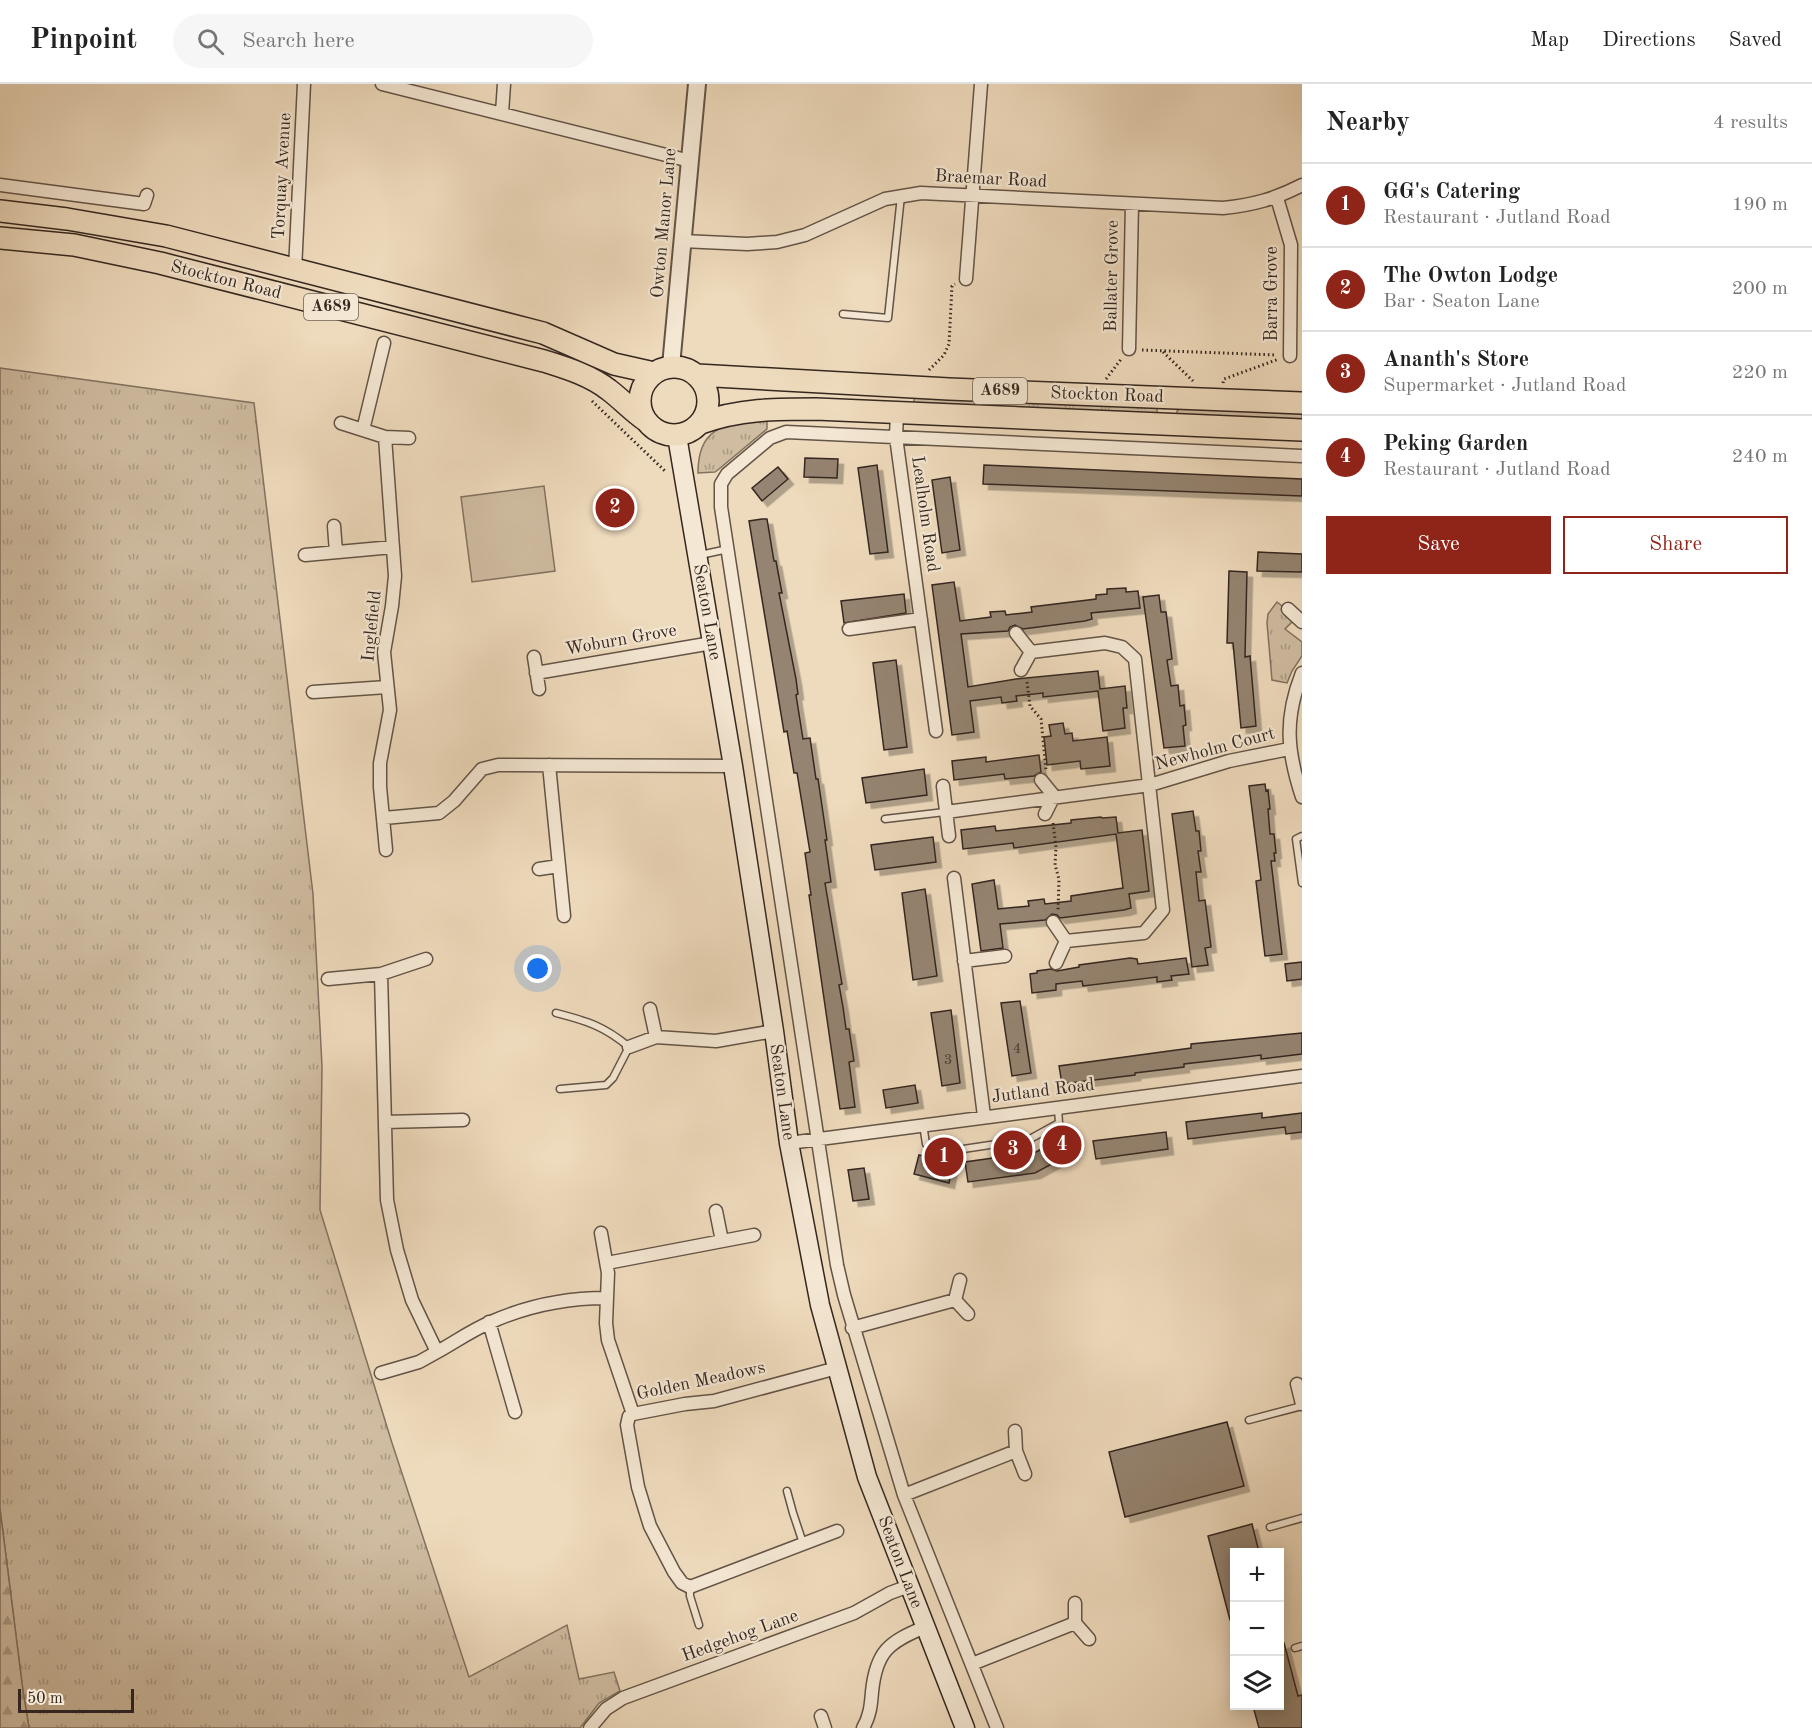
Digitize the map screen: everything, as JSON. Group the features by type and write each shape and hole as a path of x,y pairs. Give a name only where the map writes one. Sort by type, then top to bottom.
{"highway":[{"name":"Stockton Road","path":"0,211 88,222 166,236 543,333 614,364 662,369"},
{"name":"Stockton Road","path":"0,238 74,245 160,263 544,361 573,370 591,379 609,390 624,405 645,420"},
{"path":"685,368 697,375 706,387 709,399 708,411 701,423 691,432 677,436 665,435 653,430 645,420 639,401 644,383 662,369 685,368"},
{"name":"Stockton Road","path":"697,375 938,389 1302,403"},
{"name":"Stockton Road","path":"701,423 715,418 767,409 1302,430"}],"main road":[{"name":"Seaton Lane","path":"677,436 733,766 789,1143 820,1305 867,1477 965,1728"}],"street":[{"name":"Torquay Avenue","path":"295,270 304,84"},
{"path":"382,84 690,161"},
{"path":"502,113 504,84"},
{"name":"Owton Manor Lane","path":"662,369 682,241 697,84"},
{"path":"966,279 981,84"},
{"path":"0,185 144,204 147,195"},
{"name":"Braemar Road","path":"682,241 747,244 777,242 805,235 885,199 902,195 1223,208 1277,198 1302,185"},
{"name":"Barra Grove","path":"1277,198 1292,245 1290,356"},
{"name":"Ballater Grove","path":"1129,349 1132,204"},
{"path":"363,430 384,343"},
{"name":"Lealholm Road","path":"897,413 896,437 936,731"},
{"path":"340,423 385,437 409,438"},
{"name":"Seaton Lane","path":"896,437 786,432 770,438 727,474 721,484 722,507 837,1266 852,1328 904,1495 997,1728"},
{"name":"Inglefield","path":"385,437 395,576 384,652 390,710 380,763 386,850"},
{"path":"896,437 1302,456"},
{"path":"334,526 336,552"},
{"path":"305,555 393,547"},
{"path":"1288,609 1302,622"},
{"path":"849,629 921,619"},
{"path":"1016,633 1031,652 1024,674"},
{"name":"Woburn Grove","path":"536,673 712,643"},
{"name":"Newholm Court","path":"1031,652 1105,643 1122,647 1135,659 1163,910 1144,933 1066,941"},
{"path":"534,657 539,689"},
{"path":"1302,673 1295,690 1288,722 1289,749 1302,797"},
{"path":"313,692 387,687"},
{"name":"Newholm Court","path":"946,812 1150,785 1228,761 1289,749"},
{"path":"384,818 439,813 454,801 482,769 498,765 733,766"},
{"path":"549,765 564,916"},
{"path":"1044,776 1054,796 1049,818"},
{"path":"943,786 949,836"},
{"path":"539,869 559,866"},
{"path":"954,878 984,1116"},
{"path":"1056,920 1066,941 1056,963"},
{"path":"964,961 1005,956"},
{"path":"328,979 381,974 426,958"},
{"path":"381,974 387,1200 397,1250 412,1300 437,1352"},
{"path":"650,1009 656,1037"},
{"path":"629,1047 656,1037 716,1041 774,1031"},
{"name":"Jutland Road","path":"789,1143 1302,1076"},
{"path":"385,1122 464,1120"},
{"path":"716,1211 722,1241"},
{"path":"600,1233 607,1263 608,1340 633,1414"},
{"path":"607,1263 754,1235"},
{"path":"955,1300 960,1280"},
{"path":"381,1373 419,1362 489,1322 567,1300 606,1298"},
{"path":"852,1328 955,1300"},
{"path":"955,1300 968,1314"},
{"path":"489,1322 515,1413"},
{"name":"Golden Meadows","path":"690,1587 682,1583 674,1572 653,1534 643,1507 627,1425 628,1416 685,1404 714,1401 837,1368"},
{"path":"1297,1384 1302,1405"},
{"path":"1015,1431 1016,1451 1025,1474"},
{"path":"904,1495 1016,1451"},
{"path":"690,1587 837,1531"},
{"name":"Hedgehog Lane","path":"590,1728 606,1708 623,1698 854,1613 890,1593 909,1586"},
{"path":"1075,1603 1075,1623 1089,1639"},
{"path":"972,1664 1075,1623"},
{"path":"863,1728 870,1713 875,1672 882,1653 892,1643 925,1627"}],"lane":[{"path":"843,314 888,318 902,195"},
{"path":"698,556 729,549"},
{"path":"885,819 946,812"},
{"path":"1302,836 1296,839 1302,883"},
{"path":"556,1013 585,1020 610,1032 629,1047 613,1078 606,1086 560,1089"},
{"path":"923,1124 926,1144 950,1151 1030,1139 1059,1123 1058,1107"},
{"path":"1250,1420 1302,1405"},
{"path":"788,1491 803,1543"},
{"path":"1270,1527 1302,1518"},
{"path":"690,1587 690,1596 699,1625"}],"path":[{"path":"924,375 944,355 949,344 952,286 966,279"},
{"path":"1093,394 1129,349 1290,356"},
{"path":"1162,351 1208,399 1224,379 1290,356"},
{"path":"586,396 672,477 685,476"},
{"path":"1024,674 1030,706 1041,719 1044,776"},
{"path":"1049,818 1056,847 1055,865 1059,879 1056,920"}],"green space":[{"path":"0,368 254,403 313,894 322,1066 320,1210 392,1443 469,1677 567,1625 579,1679 614,1672 620,1691 599,1703 580,1728 29,1728 0,1509"},
{"path":"914,398 1157,407 1157,415 914,405"},
{"path":"1182,407 1302,412 1302,423 1177,416 1177,411"},
{"path":"767,420 767,429 719,469 715,472 698,473 699,457 709,436 728,426"},
{"path":"544,486 555,571 472,582 461,497"},
{"path":"1277,602 1287,610 1284,614 1293,621 1285,629 1302,642 1302,656 1287,683 1272,680 1267,623 1268,614"},
{"path":"0,1509 23,1691 29,1728 0,1728"}],"building":[{"path":"805,458 838,459 837,478 804,477"},
{"path":"877,465 888,552 870,554 858,468"},
{"path":"984,465 1302,479 1302,496 983,484"},
{"path":"778,467 788,479 762,501 752,488"},
{"path":"950,477 960,550 942,553 932,480"},
{"path":"767,519 782,593 779,593 796,679 798,694 796,695 803,739 810,738 816,779 818,779 831,882 825,883 842,984 839,985 846,1029 849,1029 854,1061 849,1062 855,1107 840,1109 809,895 811,895 805,853 810,852 797,773 794,773 787,731 784,732 749,521"},
{"path":"1258,552 1302,554 1302,572 1257,571"},
{"path":"1229,571 1247,572 1245,657 1250,656 1256,726 1241,728 1233,643 1227,643"},
{"path":"954,582 960,621 991,617 990,612 1005,611 1006,615 1032,612 1031,607 1096,599 1096,595 1107,594 1107,589 1126,588 1126,592 1138,591 1140,608 1091,613 1092,619 1085,621 1023,629 1015,625 1008,631 961,634 968,687 1016,679 1098,671 1100,689 1125,686 1127,708 1123,708 1125,728 1103,731 1098,691 1043,697 1043,693 1016,696 1017,701 1002,703 1001,697 970,701 974,732 952,735 932,585"},
{"path":"904,594 906,613 844,623 841,601"},
{"path":"1159,595 1161,612 1166,612 1172,659 1167,660 1171,686 1178,685 1180,706 1184,705 1185,746 1164,748 1143,597"},
{"path":"896,660 907,747 884,750 873,663"},
{"path":"1063,723 1065,734 1072,733 1073,741 1107,737 1110,766 1081,769 1080,761 1047,765 1044,737 1051,736 1049,725"},
{"path":"1039,755 1041,772 1034,776 1005,779 1004,774 954,780 952,761 986,757 986,762"},
{"path":"924,769 927,795 866,803 862,778"},
{"path":"1265,784 1270,809 1268,809 1270,834 1274,834 1276,853 1274,853 1275,861 1271,861 1282,954 1265,956 1256,881 1261,880 1249,786"},
{"path":"1193,811 1196,831 1199,831 1201,851 1198,851 1201,872 1196,872 1199,901 1205,900 1211,947 1205,948 1208,965 1192,967 1172,814"},
{"path":"1116,817 1118,833 1142,830 1149,891 1129,894 1131,908 1124,910 1060,918 1052,914 1045,920 1000,924 1003,948 981,951 972,884 994,880 998,909 1029,906 1028,901 1044,899 1045,904 1071,901 1071,896 1123,888 1116,834 1014,848 1013,843 963,849 961,830 995,826 996,831 1071,823 1071,820"},
{"path":"933,837 936,862 875,870 871,845"},
{"path":"925,889 937,976 913,980 902,893"},
{"path":"1186,958 1189,974 1171,976 1172,980 1157,982 1157,977 1083,986 1082,981 1056,984 1056,990 1032,993 1030,974 1037,973 1037,971 1051,969 1057,971 1079,967 1079,965 1137,959 1138,964"},
{"path":"1302,962 1302,979 1287,981 1285,964"},
{"path":"1020,1001 1031,1073 1012,1076 1001,1003"},
{"path":"951,1010 960,1083 942,1086 931,1013"},
{"path":"1302,1033 1302,1054 1261,1059 1261,1055 1184,1064 1184,1067 1062,1084 1059,1066 1191,1048 1191,1044"},
{"path":"915,1085 918,1103 886,1108 883,1090"},
{"path":"1262,1113 1262,1118 1302,1113 1302,1132 1286,1134 1285,1127 1188,1139 1186,1122"},
{"path":"1166,1132 1168,1149 1096,1159 1093,1141"},
{"path":"1066,1136 1074,1152 1035,1173 968,1182 965,1162 1036,1152"},
{"path":"919,1155 953,1163 949,1183 914,1174"},
{"path":"864,1168 869,1199 853,1201 848,1170"},
{"path":"1227,1422 1244,1486 1125,1517 1109,1452"},
{"path":"1252,1524 1258,1548 1230,1548 1230,1620 1208,1536"},
{"path":"1284,1643 1298,1696 1302,1695 1302,1728 1259,1728 1254,1710 1284,1710"}],"place":[{"name":"The Owton Lodge","path":"615,508"},
{"name":"Peking Garden","path":"1062,1145"},
{"name":"Ananth's Store","path":"1013,1150"},
{"name":"GG's Catering","path":"944,1157"}]}
